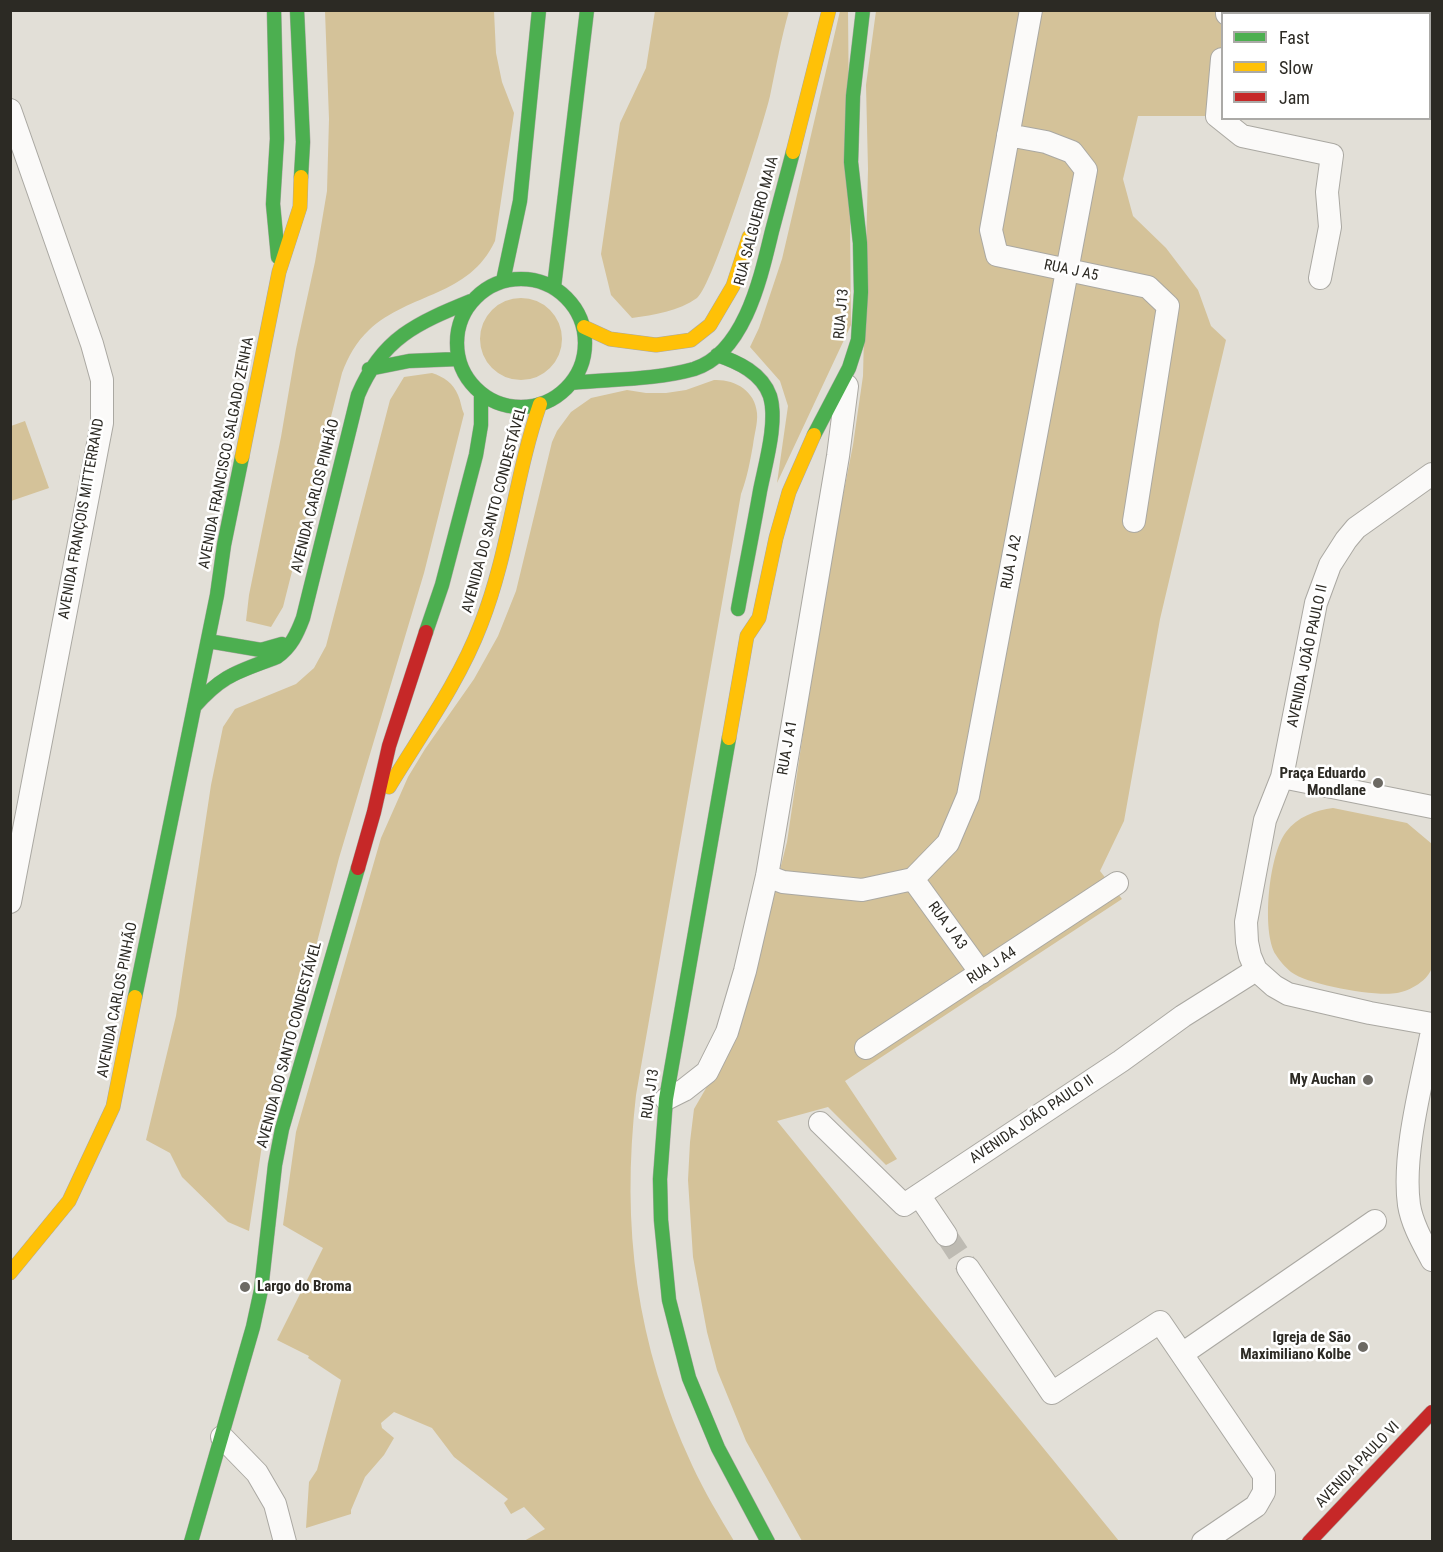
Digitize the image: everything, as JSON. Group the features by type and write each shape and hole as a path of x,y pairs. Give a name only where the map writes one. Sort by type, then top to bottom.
{"main road":[{"name":"AVENIDA FRANCISCO SALGADO ZENHA","path":"274,10 277,139 273,204 279,272"},
{"name":"AVENIDA FRANCISCO SALGADO ZENHA","path":"208,641 224,545 279,272 300,207 303,142 297,10"},
{"path":"503,280 520,201 539,10"},
{"name":"RUA SALGUEIRO MAIA","path":"571,383 696,368 717,355 737,333 756,290 830,10"},
{"name":"RUA J13","path":"768,1542 739,1489 704,1416 678,1340 668,1290 660,1220 659,1180 666,1099 747,636 759,618 776,538 789,492 813,437 849,368 858,340 861,292 860,243 851,162 853,96 862,10"},
{"path":"554,287 587,13"},
{"path":"519,61 526,138"},
{"name":"RUA SALGUEIRO MAIA","path":"584,327 610,339 656,345 691,340 710,325 733,286 752,226"},
{"path":"529,279 554,287 573,304 584,327 586,346 584,356 571,383 557,396 540,404 520,407 499,403 481,393 467,378 458,359 456,344 458,328 471,301 485,289 503,280 529,279"},
{"name":"AVENIDA CARLOS PINHÃO","path":"208,641 227,659 241,665 272,661 292,644 298,632 358,395 369,369 383,351 420,322 471,301"},
{"name":"RUA J13","path":"717,355 733,359 760,379 770,396 770,438 738,610 747,636"},
{"path":"369,369 409,361 458,359"},
{"name":"AVENIDA DO SANTO CONDESTÁVEL","path":"222,1437 261,1290 274,1174 282,1129 374,812 389,746 442,585 479,435 481,393"},
{"name":"AVENIDA DO SANTO CONDESTÁVEL","path":"374,812 466,657 482,623 514,505 531,426 540,404"},
{"path":"208,641 261,650 278,647 298,632"},
{"name":"AVENIDA CARLOS PINHÃO","path":"10,1273 69,1201 113,1107 208,641"},
{"name":"AVENIDA CARLOS PINHÃO","path":"194,707 213,685 252,665"},
{"name":"AVENIDA PAULO VI","path":"1309,1542 1432,1413"},
{"path":"191,1542 222,1437"}],"street":[{"name":"RUA J A5","path":"1031,10 991,230 997,255 1148,287 1168,306 1134,521"},
{"path":"1221,70 1217,116 1221,119"},
{"name":"AVENIDA FRANÇOIS MITTERRAND","path":"10,110 92,344 102,380 102,423 10,902"},
{"path":"1222,120 1242,135 1332,155 1327,192 1330,227 1320,278"},
{"name":"RUA J A2","path":"913,879 948,843 968,796 1086,170 1072,152 1046,142 1008,135"},
{"name":"RUA J A1","path":"666,1099 684,1090 707,1072 727,1032 745,971 767,876 838,456 849,368"},
{"name":"AVENIDA JOÃO PAULO II","path":"1282,777 1316,603 1330,565 1356,528 1432,474"},
{"path":"1432,807 1282,777 1265,820 1246,922 1250,956 1256,970 1274,986 1302,998 1432,1024"},
{"path":"767,876 783,882 862,890 913,879"},
{"name":"RUA J A3","path":"913,879 981,973"},
{"name":"RUA J A4","path":"867,1048 1117,883"},
{"name":"AVENIDA JOÃO PAULO II","path":"919,1195 1121,1061 1183,1016 1256,970"},
{"path":"1432,1031 1409,1155 1408,1179 1409,1205 1432,1260"},
{"path":"820,1123 904,1204 919,1195 946,1235"},
{"path":"1182,1354 1376,1221"},
{"path":"968,1268 1052,1393 1160,1322 1260,1468 1265,1483 1262,1498 1256,1506 1203,1542"},
{"path":"222,1437 257,1473 275,1504 285,1542"}],"shaded area":[{"path":"325,11 494,11 496,53 502,82 514,113 495,241 484,259 455,284 385,318 364,335 347,361 342,373 283,607 271,627 246,621 249,595 327,191 329,119"},
{"path":"655,11 789,11 770,96 758,137 725,237 704,288 697,298 682,306 657,314 632,318 611,295 601,254 620,123 646,68"},
{"path":"840,11 848,11 851,325 777,483 788,406 780,381 750,347 759,328 782,259"},
{"path":"876,11 1227,11 1221,12 1221,70 1217,116 1138,116 1123,179 1133,216 1166,248 1198,290 1211,326 1226,340 1160,619 1124,821 1100,871 1122,899 845,1081 897,1159 886,1165 828,1107 777,1121 1119,1541 802,1541 746,1441 717,1370 707,1332 693,1257 688,1180 694,1109 739,1031 787,842 824,591 853,445 863,376 868,169 866,85"},
{"path":"521,298 537,301 550,310 559,323 562,339 559,355 550,368 537,377 521,380 505,377 492,368 483,355 480,339 483,323 492,310 505,301"},
{"path":"432,373 454,387 464,414 424,573 339,858 310,969 274,1066 249,1231 228,1222 182,1177 170,1153 146,1140 176,1016 211,785 223,727 235,709 296,684 314,668 326,646 390,400 404,377"},
{"path":"714,380 736,384 748,392 755,405 757,421 741,494 636,1095 631,1191 632,1238 637,1284 658,1375 673,1420 692,1465 734,1541 524,1541 545,1529 524,1507 511,1514 504,1503 508,1499 454,1457 432,1428 394,1412 381,1423 382,1428 394,1438 384,1455 365,1477 351,1514 306,1528 309,1482 317,1470 341,1380 308,1358 309,1356 277,1340 323,1248 283,1225 296,1132 381,838 408,777 474,679 498,636 516,591 552,442 557,431 571,412 591,398 627,390 666,393 686,390"},
{"path":"25,421 49,488 11,501 11,426"},
{"path":"1333,808 1407,823 1432,844 1433,964 1427,976 1408,990 1387,994 1374,993 1343,989 1300,977 1283,964 1271,944 1269,893 1271,875 1280,843 1290,827 1301,818 1320,810"}],"tunnel":[{"path":"946,1235 968,1268"}],"traffic: fast":[{"path":"274,10 277,139 273,204 278,257"},
{"path":"297,10 303,142 301,177"},
{"path":"503,281 520,201 539,10"},
{"path":"554,287 587,10"},
{"path":"814,435 849,368 858,340 861,292 860,243 851,162 853,96 863,10"},
{"path":"571,383 679,373 712,360 726,347 738,330 756,290 793,152"},
{"path":"521,279 546,284 566,298 580,318 585,343 580,368 566,388 546,402 521,407 496,402 476,388 462,368 457,343 462,318 476,298 496,284 521,279"},
{"path":"194,707 214,687 232,675 277,657 296,635 303,618 358,395 378,359 390,346 418,325 471,301"},
{"path":"717,355 741,365 761,381 770,396 773,418 738,609"},
{"path":"369,369 409,361 458,359"},
{"path":"426,632 442,585 476,455 481,425 481,393"},
{"path":"135,997 217,595 224,545 242,457"},
{"path":"208,641 261,650 282,644"},
{"path":"729,738 666,1099 660,1179 661,1220 669,1300 689,1378 718,1448 768,1542"},
{"path":"191,1542 253,1327 261,1290 275,1165 282,1129 358,868"}],"traffic: slow":[{"path":"793,152 829,10"},
{"path":"242,457 279,272 300,207 301,177"},
{"path":"584,327 610,339 656,345 691,340 710,325 733,286 749,237"},
{"path":"389,787 451,687 481,624 499,570 524,459 540,404"},
{"path":"729,738 747,636 759,618 776,538 789,492 814,435"},
{"path":"10,1273 69,1201 113,1107 135,997"}],"traffic: jam":[{"path":"358,868 389,746 426,632"},
{"path":"1309,1542 1432,1412"}],"place":[{"name":"Praça Eduardo Mondlane","path":"1378,783"},
{"name":"My Auchan","path":"1368,1080"},
{"name":"Largo do Broma","path":"245,1287"},
{"name":"Igreja de São Maximiliano Kolbe","path":"1363,1347"}]}
